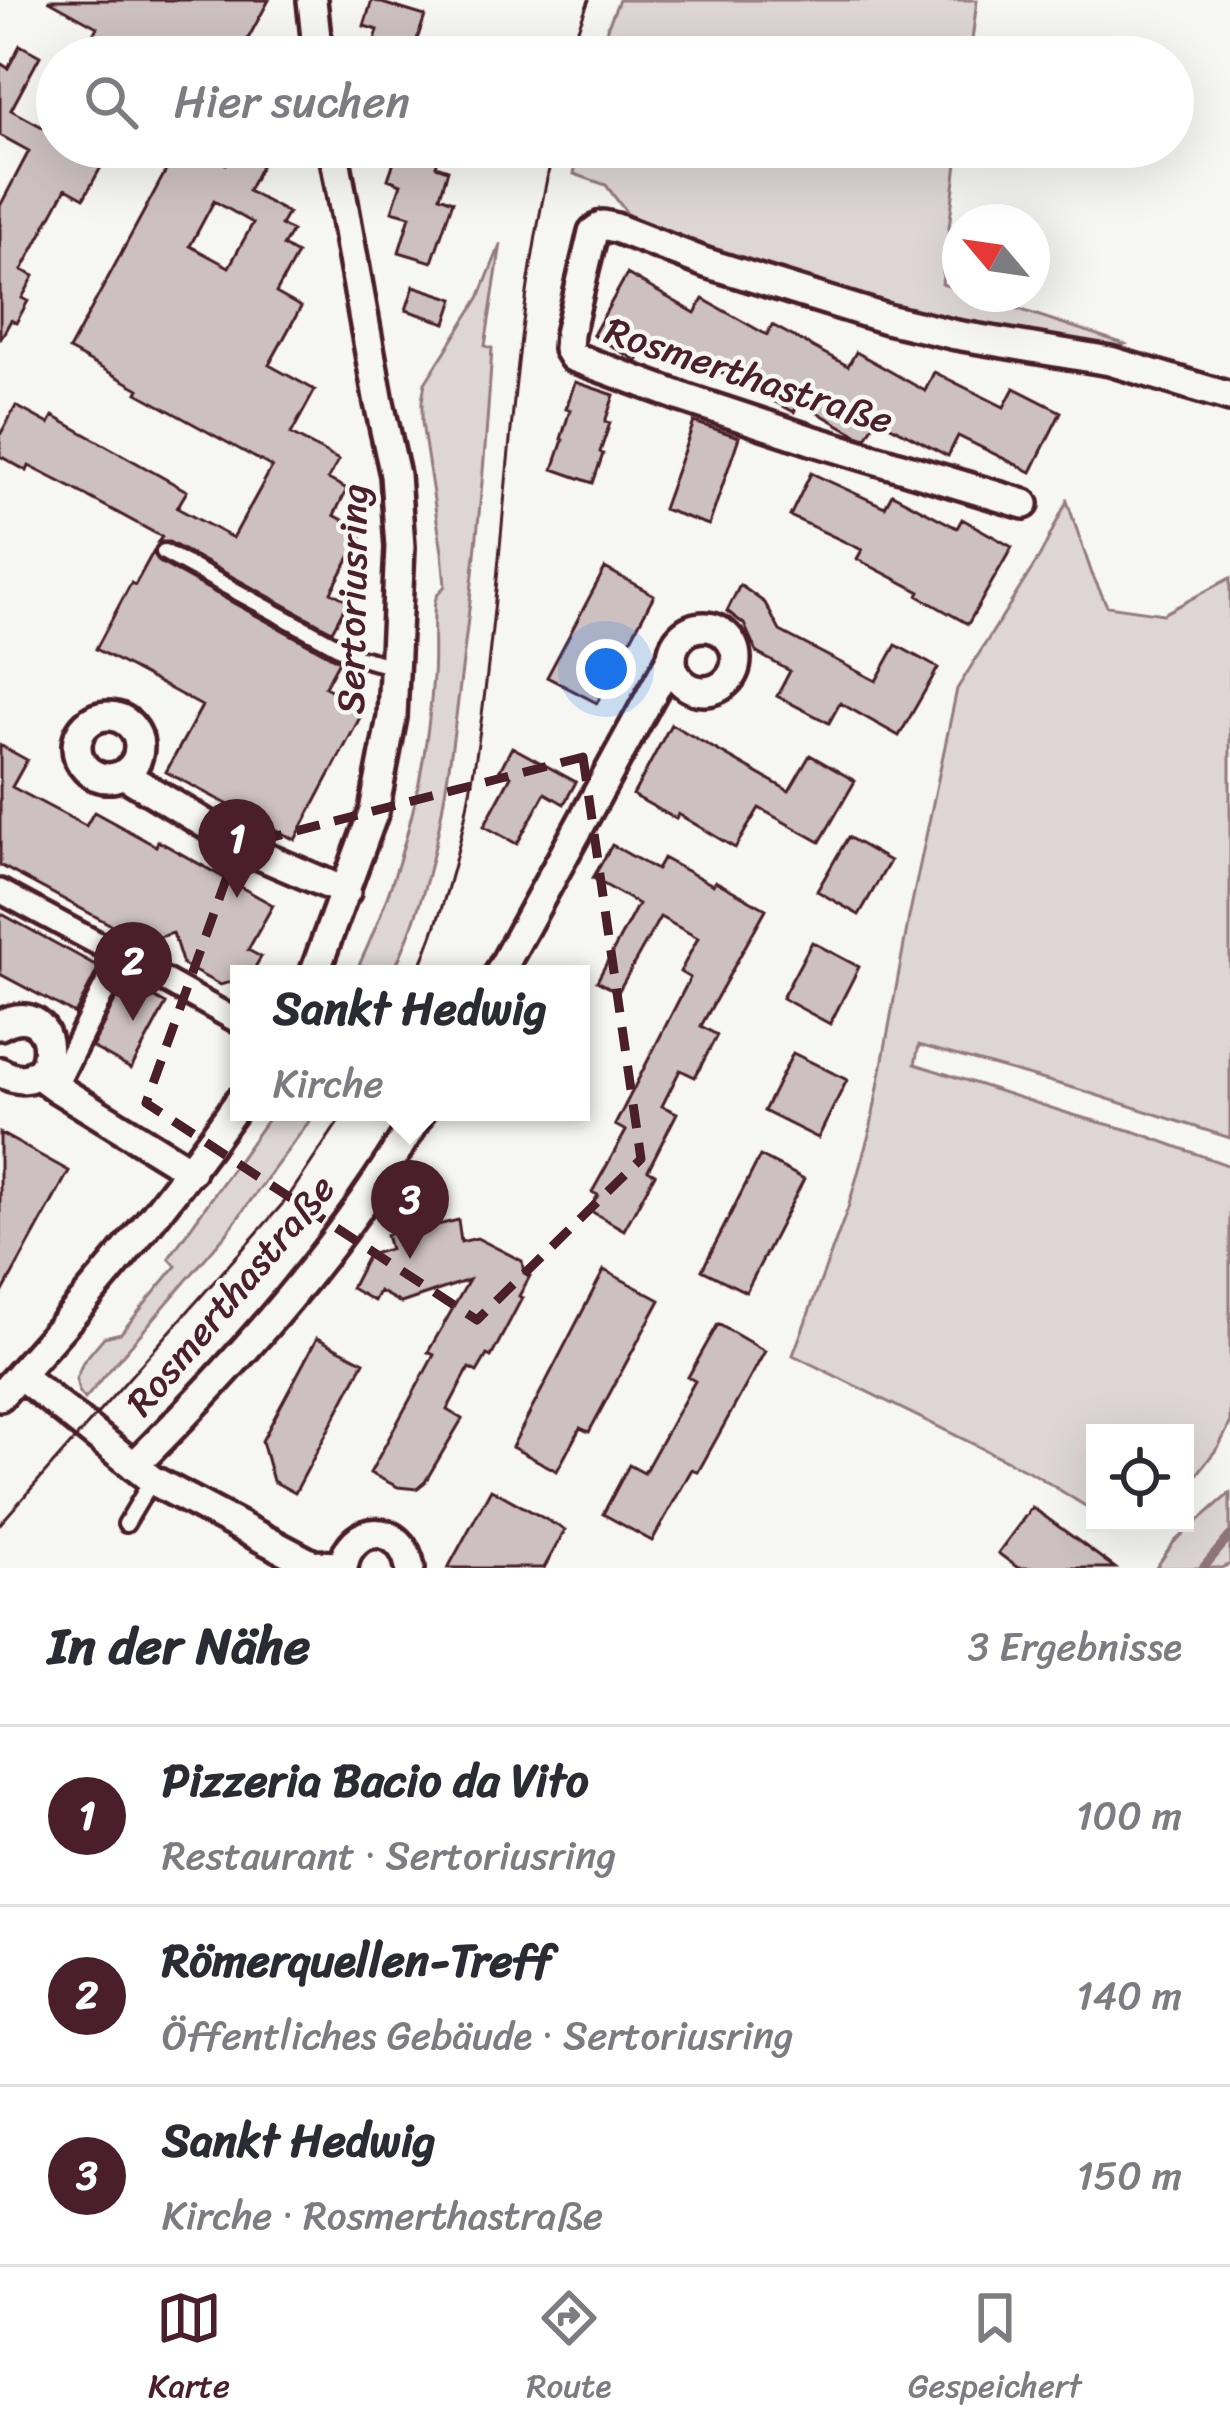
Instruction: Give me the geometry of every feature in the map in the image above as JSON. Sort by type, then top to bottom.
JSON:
[{"type":"street","points":[[312,0],[316,36]]},
{"type":"street","name":"Sertoriusring","points":[[318,965],[374,811],[392,718],[400,547],[395,475],[337,168]]},
{"type":"street","name":"Rosmerthastraße","points":[[1024,504],[811,440],[573,357],[569,334],[593,232],[603,225],[616,228],[887,319],[1110,361],[1230,397]]},
{"type":"street","points":[[504,965],[672,657]]},
{"type":"street","points":[[124,774],[250,851],[346,892]]},
{"type":"street","points":[[0,891],[230,1017]]},
{"type":"street","points":[[45,1080],[121,956]]},
{"type":"street","points":[[0,1025],[23,1018],[41,1028],[49,1046],[45,1080]]},
{"type":"street","points":[[0,1072],[45,1080],[191,1171]]},
{"type":"street","points":[[0,1396],[108,1276],[230,1115]]},
{"type":"street","name":"Rosmerthastraße","points":[[143,1473],[336,1237],[415,1121]]},
{"type":"street","points":[[20,1375],[143,1473],[313,1565],[343,1567],[355,1541],[375,1533],[404,1547],[410,1568]]},
{"type":"lane","points":[[164,552],[357,657],[394,667]]},
{"type":"lane","points":[[126,1524],[143,1473]]},
{"type":"highlighted area","points":[[583,757],[641,1159],[477,1320],[146,1103],[238,846]]},
{"type":"shaded area","points":[[619,0],[977,0],[973,36],[605,36]]},
{"type":"shaded area","points":[[575,168],[956,168],[952,204],[942,204],[942,312],[1028,312],[1125,344],[1104,352],[943,324],[816,290],[637,227],[606,185],[574,174]]},
{"type":"shaded area","points":[[501,243],[485,346],[492,348],[476,549],[439,825],[421,901],[396,965],[359,965],[398,866],[417,791],[434,667],[435,601],[445,586],[422,423],[425,383],[479,298]]},
{"type":"shaded area","points":[[1067,501],[1107,606],[1163,614],[1230,578],[1230,1138],[919,1045],[915,1064],[1230,1166],[1230,1424],[1194,1478],[1194,1424],[1086,1424],[1086,1506],[1034,1474],[793,1355],[848,1208],[870,1131],[957,689],[1040,556]]},
{"type":"shaded area","points":[[267,1121],[309,1121],[226,1234],[85,1399],[76,1379],[83,1362],[104,1337],[121,1333],[176,1266],[169,1258]]},
{"type":"shaded area","points":[[1230,1493],[1230,1564],[1156,1568],[1174,1542],[1185,1532],[1194,1532],[1194,1524]]},
{"type":"building","points":[[48,0],[269,0],[249,36],[92,36],[97,27]]},
{"type":"building","points":[[372,0],[425,16],[418,36],[376,36],[378,30],[364,26]]},
{"type":"building","points":[[20,45],[36,54],[36,63],[11,110],[36,124],[36,168],[100,168],[84,198],[66,188],[22,270],[34,276],[22,298],[28,301],[0,340],[0,206],[29,151],[0,135],[0,63],[8,68]]},
{"type":"building","points":[[167,168],[260,168],[248,191],[288,213],[281,225],[292,231],[283,246],[297,254],[276,293],[301,307],[269,365],[315,390],[291,434],[339,460],[328,479],[347,489],[334,515],[364,531],[331,592],[348,601],[332,631],[169,542],[158,542],[162,537],[74,489],[0,456],[0,435],[16,406],[49,424],[53,416],[187,491],[177,508],[233,538],[272,467],[69,350]],"holes":[[[214,201],[253,223],[229,267],[190,246]]]},
{"type":"building","points":[[392,168],[448,170],[440,196],[453,201],[432,262],[399,252],[410,216],[392,211],[401,184],[388,179]]},
{"type":"building","points":[[627,274],[695,313],[703,299],[767,335],[772,325],[848,366],[856,352],[925,391],[934,372],[1004,407],[1014,388],[1061,412],[1031,472],[958,436],[948,456],[877,419],[866,438],[799,402],[794,412],[716,370],[711,378],[648,343],[637,361],[593,335]]},
{"type":"building","points":[[414,286],[454,299],[446,323],[406,310]]},
{"type":"building","points":[[575,382],[614,395],[593,483],[553,469]]},
{"type":"building","points":[[694,422],[739,437],[709,525],[663,509]]},
{"type":"building","points":[[811,473],[885,507],[892,494],[957,528],[962,519],[1012,547],[968,624],[857,559],[862,550],[790,516]]},
{"type":"building","points":[[153,552],[159,562],[339,661],[325,687],[365,708],[295,840],[166,772],[202,706],[96,649]]},
{"type":"building","points":[[605,568],[654,595],[597,703],[547,677]]},
{"type":"building","points":[[740,585],[765,603],[780,631],[876,681],[896,645],[938,668],[899,736],[840,703],[829,723],[777,696],[790,671],[757,653],[744,624],[727,611]]},
{"type":"building","points":[[671,724],[789,791],[810,755],[855,781],[820,842],[759,808],[735,848],[678,814],[676,819],[633,795]]},
{"type":"building","points":[[0,745],[27,760],[12,787],[86,826],[94,812],[156,846],[158,841],[273,905],[248,950],[261,957],[256,965],[230,965],[230,982],[220,985],[183,965],[173,933],[143,942],[0,865]]},
{"type":"building","points":[[512,747],[576,782],[564,804],[545,793],[517,844],[484,826],[511,776],[500,770]]},
{"type":"building","points":[[848,837],[890,861],[859,915],[817,891]]},
{"type":"building","points":[[612,845],[657,870],[663,858],[766,909],[701,1026],[717,1035],[695,1077],[680,1070],[662,1106],[677,1113],[648,1170],[655,1174],[624,1230],[589,1210],[598,1195],[592,1192],[626,1131],[615,1125],[690,978],[680,972],[698,938],[660,917],[618,992],[597,981],[638,904],[593,878]]},
{"type":"building","points":[[0,913],[99,967],[75,1014],[0,974]]},
{"type":"building","points":[[812,942],[859,967],[830,1024],[782,998]]},
{"type":"building","points":[[125,981],[166,1004],[131,1069],[92,1047]]},
{"type":"building","points":[[793,1053],[847,1080],[818,1138],[764,1111]]},
{"type":"building","points":[[0,1133],[69,1171],[0,1297]]},
{"type":"building","points":[[760,1156],[804,1179],[746,1292],[702,1270]]},
{"type":"building","points":[[458,1220],[461,1242],[477,1238],[522,1261],[524,1273],[530,1276],[491,1357],[487,1355],[477,1372],[469,1368],[447,1410],[462,1419],[425,1482],[417,1489],[398,1487],[370,1473],[434,1355],[428,1352],[469,1280],[401,1303],[379,1291],[374,1301],[351,1288],[368,1255],[390,1249],[386,1235],[398,1222],[413,1231]]},
{"type":"building","points":[[604,1270],[660,1300],[589,1432],[580,1428],[557,1471],[512,1447]]},
{"type":"building","points":[[718,1324],[765,1351],[698,1472],[692,1469],[652,1541],[603,1514],[629,1465],[644,1473],[695,1381],[688,1377]]},
{"type":"building","points":[[317,1338],[364,1362],[295,1493],[273,1481],[262,1441]]},
{"type":"building","points":[[491,1489],[565,1530],[544,1568],[448,1568]]},
{"type":"building","points":[[1032,1507],[1115,1568],[1018,1568],[998,1553]]},
{"type":"waterway","points":[[1203,1568],[1230,1536]]},
{"type":"tram line","points":[[575,36],[589,0]]},
{"type":"tram line","points":[[420,965],[449,884],[478,743],[524,315],[550,168]]},
{"type":"tram line","points":[[0,1524],[287,1199],[339,1121]]},
{"type":"place","name":"Pizzeria Bacio da Vito","points":[[237,898]]},
{"type":"place","name":"Römerquellen-Treff","points":[[133,1021]]},
{"type":"place","name":"Sankt Hedwig","points":[[410,1259]]}]
